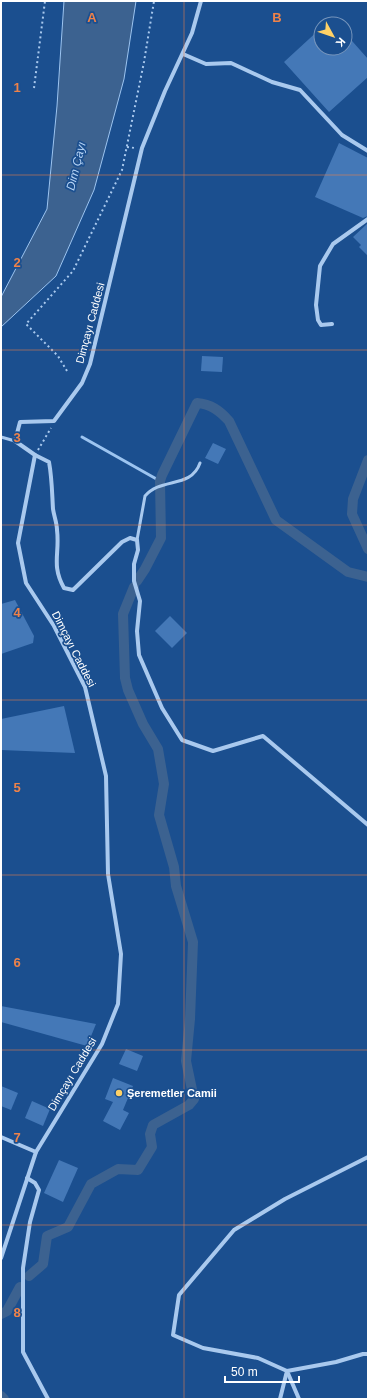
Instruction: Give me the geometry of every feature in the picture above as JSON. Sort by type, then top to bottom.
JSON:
[{"type":"street","name":"Dimçayı Caddesi","points":[[54,421],[82,383],[90,364],[142,148],[165,91],[192,33],[201,1]]},
{"type":"street","points":[[183,54],[206,64],[231,63],[272,82],[300,90],[342,135],[368,151]]},
{"type":"street","points":[[332,324],[322,325],[318,320],[316,305],[320,266],[334,244],[368,219]]},
{"type":"street","points":[[54,421],[20,422],[15,441],[35,455],[49,462],[52,474],[53,510],[58,531],[56,562],[58,577],[64,588],[73,590],[122,542],[130,538],[137,540],[138,550],[134,564],[134,581],[140,601],[137,630],[139,655],[162,708],[182,740],[213,751],[262,736],[368,826]]},
{"type":"street","name":"Dimçayı Caddesi","points":[[1,1258],[36,1152],[102,1044],[118,1004],[121,954],[108,874],[106,776],[85,687],[54,626],[26,583],[18,543],[35,455]]},
{"type":"street","points":[[1,1137],[36,1152]]},
{"type":"street","points":[[368,1157],[285,1199],[234,1230],[179,1295],[173,1335],[203,1348],[258,1358],[287,1371],[336,1362],[363,1354],[368,1354]]},
{"type":"street","points":[[27,1178],[35,1183],[38,1190],[30,1222],[23,1268],[23,1352],[48,1399]]},
{"type":"street","points":[[280,1399],[287,1371]]},
{"type":"street","points":[[287,1371],[299,1399]]},
{"type":"lane","points":[[1,437],[15,441]]},
{"type":"lane","points":[[137,540],[145,496],[157,486],[166,485],[191,477],[197,472],[200,463]]},
{"type":"path","points":[[34,88],[45,1]]},
{"type":"path","points":[[67,371],[58,356],[26,324],[73,270],[122,170],[144,62],[154,1]]},
{"type":"path","points":[[35,455],[54,421]]},
{"type":"water","name":"Dim Çayı","points":[[64,1],[136,1],[124,79],[94,190],[56,276],[1,327],[1,297],[47,209],[57,106]]},
{"type":"building","points":[[313,35],[313,56],[353,56],[353,42],[368,59],[368,77],[329,112],[284,62]]},
{"type":"building","points":[[339,143],[368,158],[368,216],[363,218],[315,197]]},
{"type":"building","points":[[368,223],[368,256],[359,247],[361,245],[353,237]]},
{"type":"building","points":[[202,356],[223,357],[222,372],[201,371]]},
{"type":"building","points":[[213,443],[226,449],[218,464],[205,458]]},
{"type":"building","points":[[15,600],[34,636],[33,643],[1,654],[1,604]]},
{"type":"building","points":[[170,616],[187,633],[172,648],[155,631]]},
{"type":"building","points":[[64,706],[75,753],[1,750],[1,719]]},
{"type":"building","points":[[1,1006],[96,1024],[87,1046],[1,1022]]},
{"type":"building","points":[[126,1049],[143,1056],[137,1071],[119,1064]]},
{"type":"building","points":[[113,1078],[133,1086],[123,1110],[129,1113],[120,1130],[103,1121],[113,1102],[105,1099]]},
{"type":"building","points":[[1,1086],[18,1093],[11,1110],[1,1106]]},
{"type":"building","points":[[32,1101],[50,1109],[43,1126],[25,1118]]},
{"type":"building","points":[[59,1160],[78,1168],[63,1202],[44,1193]]},
{"type":"waterway","points":[[137,581],[161,538],[160,481],[162,475],[197,403],[207,405],[215,409],[229,421],[276,520],[348,572],[368,577]]},
{"type":"waterway","points":[[82,437],[160,481]]},
{"type":"waterway","points":[[368,460],[353,499],[352,514],[368,549]]},
{"type":"waterway","points":[[29,1276],[43,1264],[47,1236],[68,1227],[91,1184],[118,1169],[138,1170],[152,1147],[150,1134],[153,1125],[189,1105],[194,1099],[186,1061],[190,1019],[193,942],[176,886],[174,867],[159,815],[164,784],[158,749],[143,724],[128,690],[125,678],[123,614],[134,587]]},
{"type":"waterway","points":[[1,1314],[7,1311],[20,1287]]},
{"type":"waterway","points":[[1,1396],[4,1399]]},
{"type":"place","name":"Şeremetler Camii","points":[[119,1093]]}]
